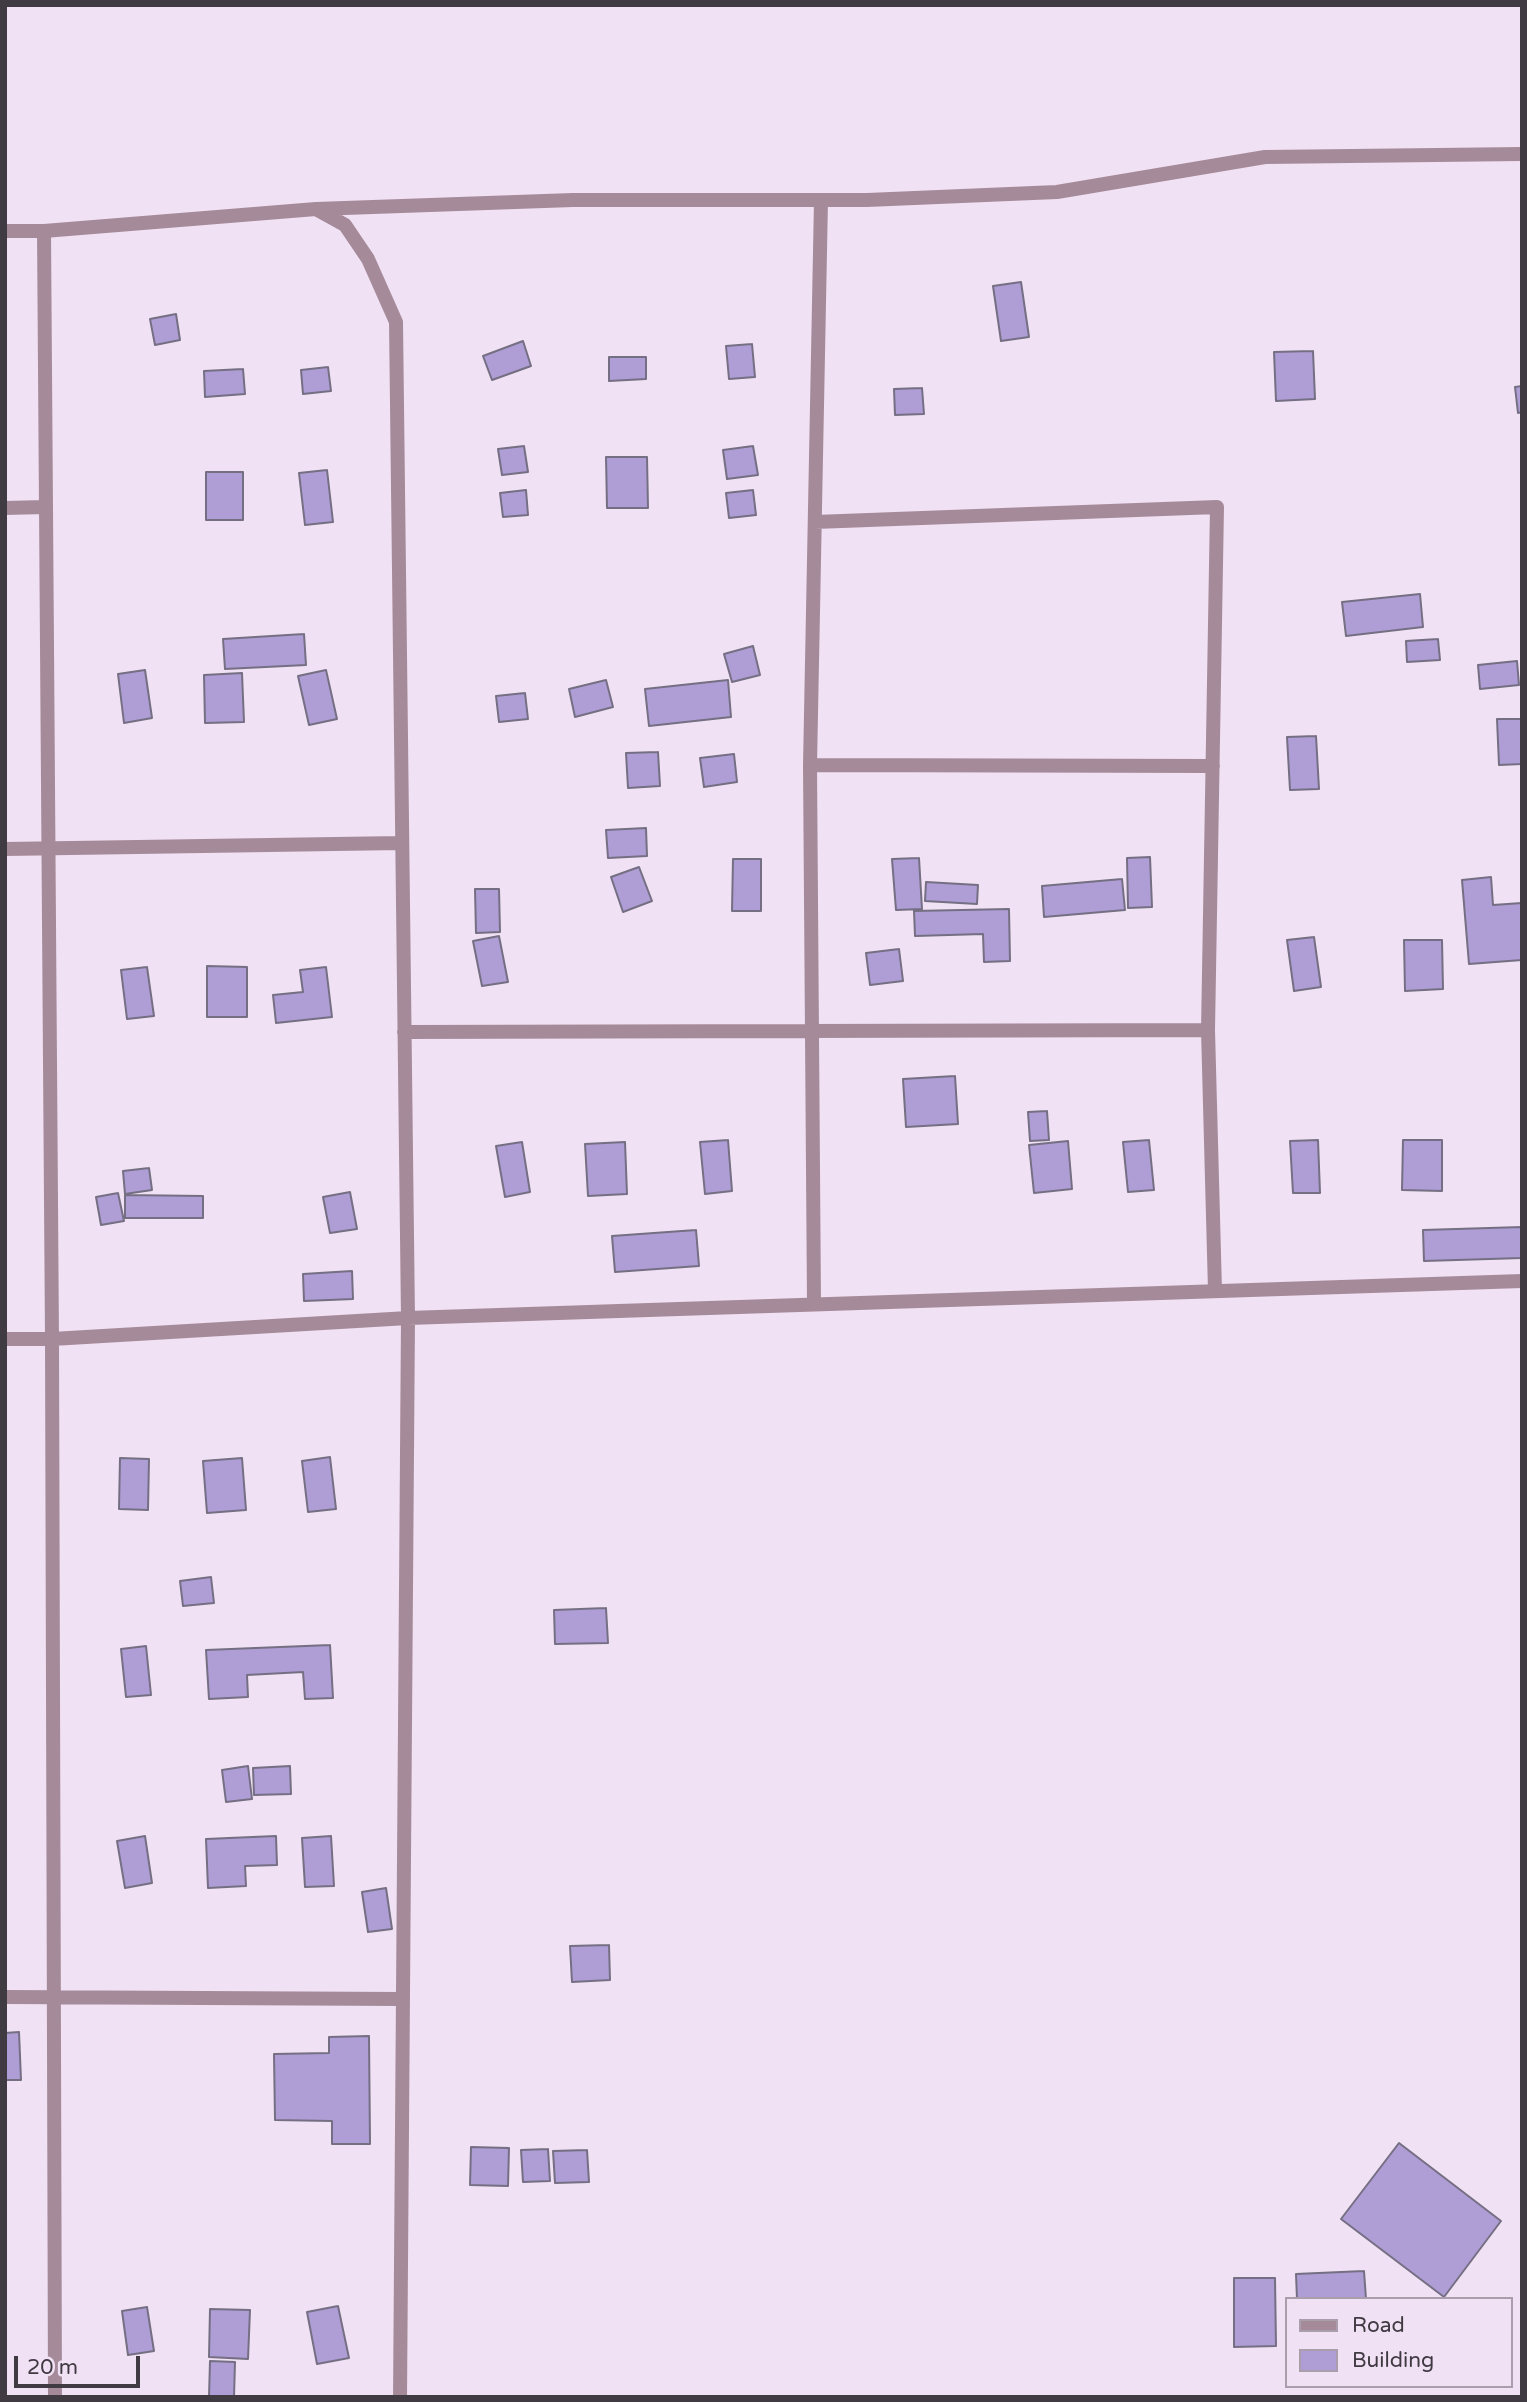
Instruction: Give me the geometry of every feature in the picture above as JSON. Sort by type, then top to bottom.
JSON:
[{"type":"street","points":[[5,231],[316,209],[573,200],[867,200],[1057,192],[1265,157],[1522,154]]},
{"type":"street","points":[[814,1304],[810,765],[821,200]]},
{"type":"street","points":[[316,209],[345,225],[368,259],[396,322],[408,1318],[400,2397]]},
{"type":"street","points":[[44,230],[52,1339],[55,2397]]},
{"type":"street","points":[[5,508],[46,506]]},
{"type":"street","points":[[815,522],[1217,508],[1208,1030],[1215,1291]]},
{"type":"street","points":[[810,765],[1213,766]]},
{"type":"street","points":[[5,849],[401,843]]},
{"type":"street","points":[[404,1032],[1208,1030]]},
{"type":"street","points":[[5,1339],[52,1339],[408,1318],[1522,1281]]},
{"type":"street","points":[[5,1997],[401,1999]]},
{"type":"building","points":[[1021,282],[1029,337],[1001,341],[993,286]]},
{"type":"building","points":[[176,314],[180,340],[155,345],[150,319]]},
{"type":"building","points":[[523,341],[531,366],[492,380],[483,356]]},
{"type":"building","points":[[752,344],[755,377],[729,379],[726,346]]},
{"type":"building","points":[[1313,351],[1315,399],[1276,401],[1274,352]]},
{"type":"building","points":[[609,357],[646,357],[646,379],[609,381]]},
{"type":"building","points":[[328,367],[331,391],[303,394],[301,370]]},
{"type":"building","points":[[243,369],[245,394],[205,397],[204,371]]},
{"type":"building","points":[[1522,386],[1522,412],[1518,413],[1515,387]]},
{"type":"building","points":[[922,388],[924,414],[895,415],[894,389]]},
{"type":"building","points":[[524,446],[528,472],[502,475],[498,449]]},
{"type":"building","points":[[753,446],[758,475],[727,479],[723,450]]},
{"type":"building","points":[[606,457],[647,457],[648,508],[607,508]]},
{"type":"building","points":[[327,470],[333,522],[305,525],[299,473]]},
{"type":"building","points":[[206,472],[243,472],[243,520],[206,520]]},
{"type":"building","points":[[526,490],[528,515],[503,517],[500,493]]},
{"type":"building","points":[[753,490],[756,515],[729,518],[726,493]]},
{"type":"building","points":[[1420,594],[1423,627],[1346,636],[1342,602]]},
{"type":"building","points":[[304,634],[306,665],[225,669],[223,639]]},
{"type":"building","points":[[1438,639],[1440,660],[1407,662],[1406,641]]},
{"type":"building","points":[[753,646],[760,675],[732,682],[724,654]]},
{"type":"building","points":[[1517,661],[1519,685],[1480,689],[1478,665]]},
{"type":"building","points":[[145,670],[152,718],[124,723],[118,674]]},
{"type":"building","points":[[326,670],[337,719],[309,725],[298,676]]},
{"type":"building","points":[[242,673],[244,722],[205,723],[204,675]]},
{"type":"building","points":[[606,680],[613,707],[575,717],[569,689]]},
{"type":"building","points":[[728,680],[731,717],[649,726],[645,689]]},
{"type":"building","points":[[525,693],[528,719],[499,722],[496,696]]},
{"type":"building","points":[[1497,719],[1522,719],[1522,764],[1499,765]]},
{"type":"building","points":[[1316,736],[1319,789],[1290,790],[1287,737]]},
{"type":"building","points":[[658,752],[660,786],[628,788],[626,753]]},
{"type":"building","points":[[734,754],[737,782],[704,787],[700,758]]},
{"type":"building","points":[[646,828],[647,856],[608,858],[606,830]]},
{"type":"building","points":[[1150,857],[1152,907],[1128,908],[1127,858]]},
{"type":"building","points":[[919,858],[922,909],[896,910],[892,859]]},
{"type":"building","points":[[733,859],[761,859],[761,911],[732,911]]},
{"type":"building","points":[[639,867],[652,901],[623,912],[611,877]]},
{"type":"building","points":[[1491,877],[1493,905],[1522,903],[1522,960],[1469,964],[1462,880]]},
{"type":"building","points":[[1122,879],[1125,910],[1044,917],[1042,886]]},
{"type":"building","points":[[926,882],[978,885],[977,904],[925,901]]},
{"type":"building","points":[[475,889],[499,889],[500,932],[476,933]]},
{"type":"building","points":[[1009,909],[1010,961],[984,962],[983,934],[915,936],[914,911]]},
{"type":"building","points":[[499,936],[508,982],[482,986],[473,941]]},
{"type":"building","points":[[1314,937],[1321,987],[1294,991],[1287,940]]},
{"type":"building","points":[[1404,940],[1442,940],[1443,989],[1405,991]]},
{"type":"building","points":[[899,949],[903,981],[870,985],[866,953]]},
{"type":"building","points":[[207,966],[247,967],[247,1017],[207,1017]]},
{"type":"building","points":[[147,967],[154,1016],[127,1019],[121,970]]},
{"type":"building","points":[[326,967],[332,1017],[276,1023],[273,995],[303,992],[300,970]]},
{"type":"building","points":[[955,1076],[958,1124],[906,1127],[903,1079]]},
{"type":"building","points":[[1047,1111],[1049,1140],[1030,1141],[1028,1112]]},
{"type":"building","points":[[728,1140],[732,1191],[705,1194],[700,1142]]},
{"type":"building","points":[[1149,1140],[1154,1190],[1128,1192],[1123,1142]]},
{"type":"building","points":[[1318,1140],[1320,1193],[1293,1193],[1290,1141]]},
{"type":"building","points":[[1403,1140],[1442,1140],[1442,1191],[1402,1190]]},
{"type":"building","points":[[1068,1141],[1072,1189],[1034,1193],[1029,1145]]},
{"type":"building","points":[[522,1142],[530,1192],[505,1197],[496,1146]]},
{"type":"building","points":[[625,1142],[627,1194],[588,1196],[585,1144]]},
{"type":"building","points":[[149,1168],[152,1190],[125,1194],[123,1171]]},
{"type":"building","points":[[350,1192],[357,1229],[330,1233],[323,1197]]},
{"type":"building","points":[[118,1193],[124,1221],[101,1225],[96,1197]]},
{"type":"building","points":[[125,1195],[203,1196],[203,1218],[125,1218]]},
{"type":"building","points":[[1522,1227],[1522,1258],[1424,1261],[1423,1230]]},
{"type":"building","points":[[696,1230],[699,1266],[615,1272],[612,1236]]},
{"type":"building","points":[[352,1271],[353,1299],[304,1301],[303,1274]]},
{"type":"building","points":[[330,1457],[336,1509],[308,1512],[302,1461]]},
{"type":"building","points":[[120,1458],[149,1459],[148,1510],[119,1509]]},
{"type":"building","points":[[242,1458],[246,1510],[207,1513],[203,1461]]},
{"type":"building","points":[[211,1577],[214,1603],[183,1606],[180,1581]]},
{"type":"building","points":[[606,1608],[608,1643],[555,1644],[554,1610]]},
{"type":"building","points":[[330,1645],[333,1698],[305,1699],[303,1672],[247,1675],[248,1697],[209,1699],[206,1650]]},
{"type":"building","points":[[146,1646],[151,1695],[126,1697],[121,1649]]},
{"type":"building","points":[[248,1766],[252,1799],[226,1802],[222,1770]]},
{"type":"building","points":[[290,1766],[291,1794],[254,1795],[253,1768]]},
{"type":"building","points":[[145,1836],[152,1883],[125,1888],[117,1841]]},
{"type":"building","points":[[276,1836],[277,1865],[245,1866],[246,1886],[208,1888],[206,1839]]},
{"type":"building","points":[[331,1836],[334,1886],[305,1887],[302,1838]]},
{"type":"building","points":[[386,1888],[392,1929],[368,1932],[362,1892]]},
{"type":"building","points":[[609,1945],[610,1980],[572,1982],[570,1946]]},
{"type":"building","points":[[19,2032],[21,2080],[5,2080],[5,2033]]},
{"type":"building","points":[[369,2036],[370,2144],[332,2144],[332,2121],[275,2120],[274,2054],[329,2053],[329,2037]]},
{"type":"building","points":[[1399,2143],[1501,2221],[1444,2297],[1341,2219]]},
{"type":"building","points":[[471,2147],[509,2148],[508,2186],[470,2185]]},
{"type":"building","points":[[548,2149],[550,2181],[523,2182],[521,2150]]},
{"type":"building","points":[[587,2150],[589,2182],[555,2183],[553,2151]]},
{"type":"building","points":[[1364,2271],[1366,2297],[1297,2297],[1296,2274]]},
{"type":"building","points":[[1234,2278],[1275,2278],[1276,2346],[1234,2347]]},
{"type":"building","points":[[338,2306],[349,2358],[317,2364],[307,2312]]},
{"type":"building","points":[[147,2307],[154,2351],[128,2355],[122,2311]]},
{"type":"building","points":[[210,2309],[250,2310],[248,2359],[209,2357]]},
{"type":"building","points":[[210,2361],[235,2362],[234,2397],[209,2397]]}]
